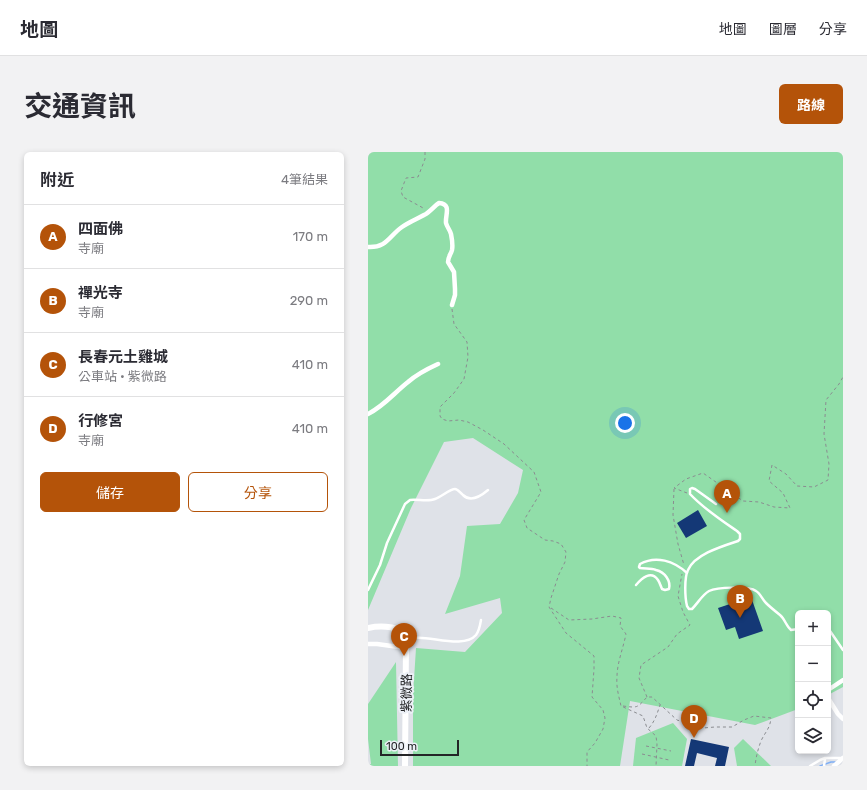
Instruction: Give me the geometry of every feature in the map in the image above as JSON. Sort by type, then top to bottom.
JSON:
[{"type":"street","points":[[368,247],[377,247],[382,245],[398,230],[429,212],[437,204],[441,203],[445,205],[448,212],[446,224],[451,234],[452,242],[452,249],[448,262],[454,272],[455,295],[452,305]]},
{"type":"street","points":[[368,414],[392,397],[410,380],[438,364]]},
{"type":"street","points":[[368,627],[382,626],[397,629],[402,632],[406,645],[368,644]]},
{"type":"street","name":"紫微路","points":[[405,766],[406,645]]},
{"type":"street","points":[[831,688],[843,680]]},
{"type":"street","points":[[831,703],[843,719]]},
{"type":"street","points":[[834,766],[842,759]]},
{"type":"lane","points":[[716,504],[695,488],[690,489],[689,493],[693,498],[737,531],[740,534],[740,539],[707,552],[691,565],[686,577],[687,606],[689,609],[692,609],[708,591],[713,589],[751,588],[781,616],[788,628],[791,630],[795,629]]},
{"type":"lane","points":[[368,590],[380,565],[387,544],[407,502],[410,500],[436,499],[455,489],[458,490],[464,497],[472,498],[481,496],[488,490]]},
{"type":"lane","points":[[636,585],[643,578],[649,575],[655,577],[662,589],[669,590],[670,587],[668,581],[663,574],[655,569],[639,567],[640,564],[647,561],[664,560],[671,562],[687,574]]},
{"type":"lane","points":[[406,645],[416,638],[453,641],[468,640],[477,634],[481,620]]},
{"type":"lane","points":[[831,632],[843,650]]},
{"type":"lane","points":[[824,766],[825,759]]},
{"type":"lane","points":[[810,766],[820,760],[842,759]]},
{"type":"path","points":[[425,152],[418,177],[406,178],[401,190],[403,197],[429,212]]},
{"type":"path","points":[[452,305],[454,324],[467,342],[468,357],[464,379],[454,393],[440,407],[440,416],[442,419],[448,421],[459,420],[468,422],[483,430],[504,444],[534,472],[541,492],[524,520],[527,528],[545,540],[561,544],[566,552],[565,562],[550,598],[549,607],[566,633],[594,656],[592,697],[603,710],[605,718],[603,729],[595,743],[587,752],[587,766]]},
{"type":"path","points":[[674,488],[686,479],[703,473],[743,502],[759,502],[774,507],[790,508],[783,493],[769,481],[772,465],[786,474],[797,486],[814,487],[828,480],[829,464],[824,434],[826,400],[843,377]]},
{"type":"path","points":[[674,488],[689,493]]},
{"type":"path","points":[[647,697],[639,678],[641,665],[668,647],[677,634],[690,625],[683,612],[678,596],[684,564],[678,544],[673,515],[674,488]]},
{"type":"path","points":[[549,607],[569,620],[612,616],[621,618],[620,626],[626,634],[619,658],[617,679],[621,706]]},
{"type":"path","points":[[621,706],[634,708],[639,706],[647,697]]},
{"type":"path","points":[[647,697],[652,697],[677,720],[703,728],[732,727],[754,716],[771,718],[770,724],[757,751],[755,766]]},
{"type":"path","points":[[648,729],[653,724],[657,716],[660,705]]},
{"type":"path","points":[[621,706],[643,716],[647,728],[656,736],[656,766]]},
{"type":"path","points":[[646,746],[670,751]]},
{"type":"path","points":[[642,754],[669,760]]},
{"type":"green space","points":[[368,152],[843,152],[843,687],[831,693],[831,610],[795,610],[795,710],[755,725],[630,701],[620,766],[413,766],[413,695],[416,648],[465,652],[502,613],[500,598],[445,614],[460,576],[467,526],[500,524],[518,493],[523,470],[473,438],[444,442],[411,508],[368,610]]},
{"type":"green space","points":[[396,662],[398,766],[368,766],[371,764],[368,739],[368,704]]},
{"type":"green space","points":[[673,723],[687,739],[682,766],[633,766],[636,738]]},
{"type":"green space","points":[[743,739],[771,766],[737,766],[734,748]]},
{"type":"building","points":[[698,510],[707,526],[686,538],[677,523]]},
{"type":"building","points":[[751,597],[763,631],[739,639],[735,627],[726,630],[718,608]]},
{"type":"building","points":[[691,739],[729,747],[725,766],[715,766],[717,758],[697,753],[694,766],[685,766]]},
{"type":"waterway","points":[[820,766],[835,762]]},
{"type":"place","name":"四面佛","points":[[727,513]]},
{"type":"place","name":"禪光寺","points":[[740,618]]},
{"type":"place","name":"長春元土雞城","points":[[404,656]]},
{"type":"place","name":"行修宮","points":[[694,738]]}]
